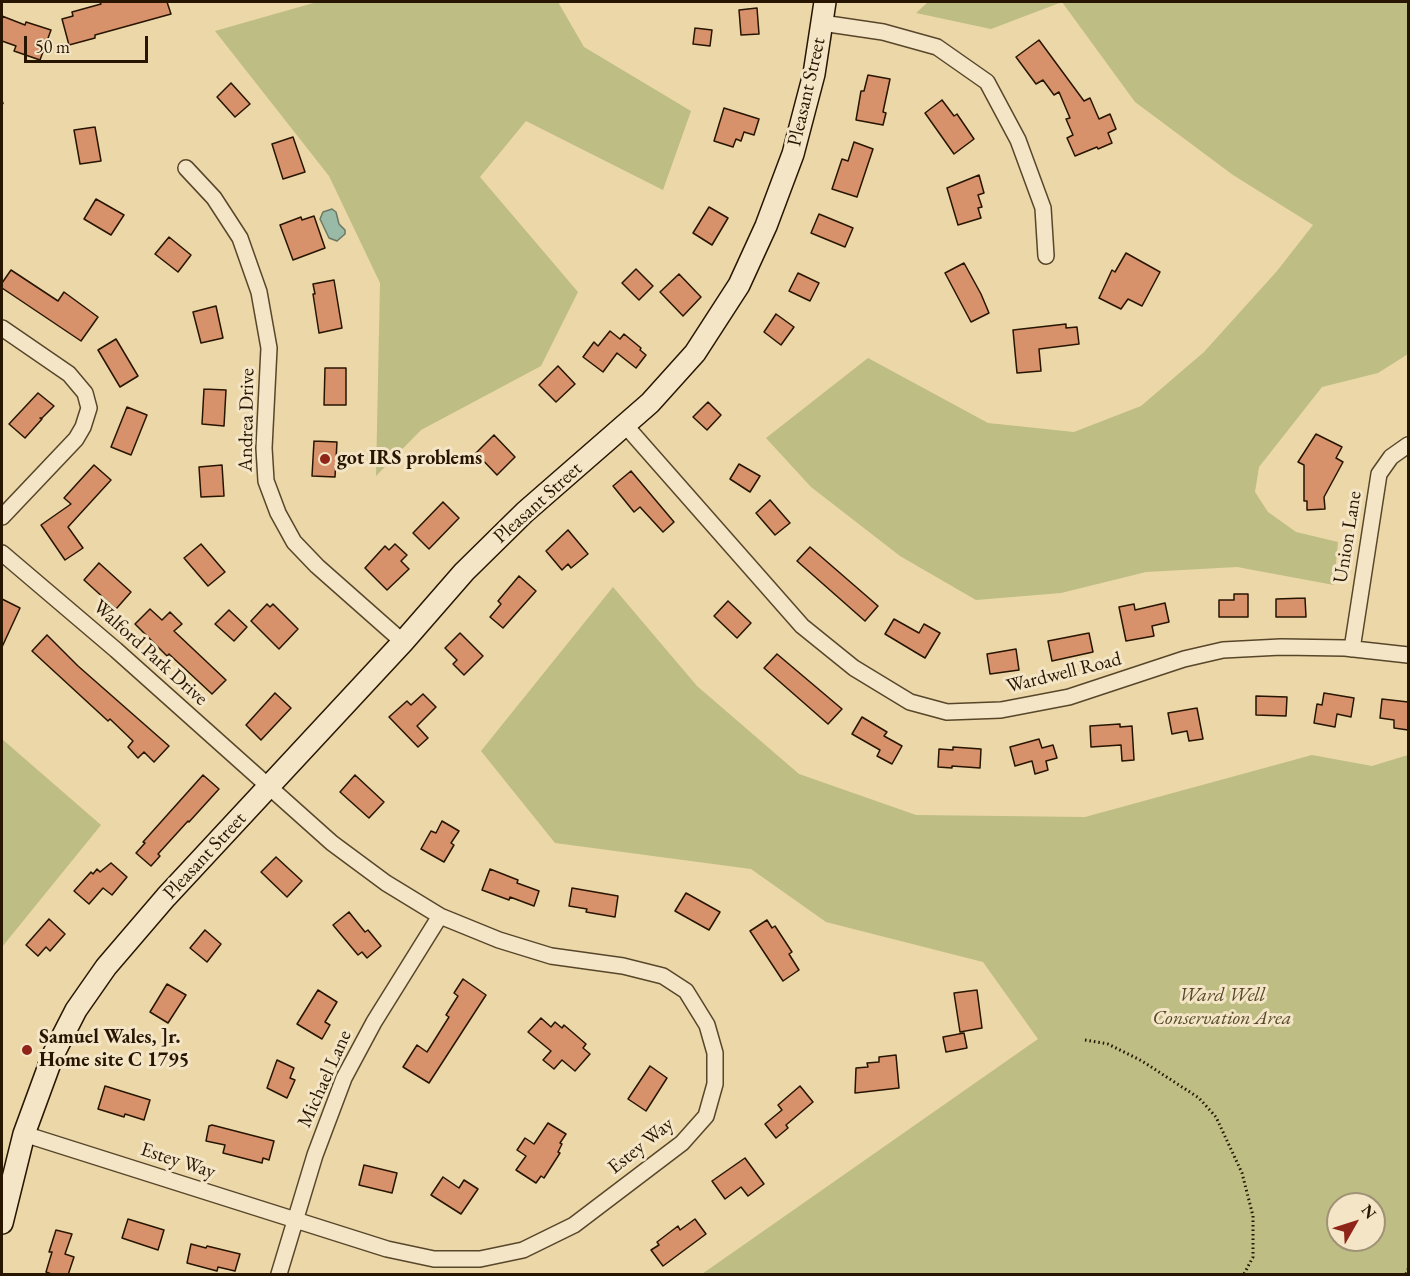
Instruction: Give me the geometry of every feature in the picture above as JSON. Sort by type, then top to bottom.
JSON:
[{"type":"main road","name":"Pleasant Street","points":[[2,1223],[24,1134],[53,1055],[76,1010],[106,967],[166,897],[403,642],[464,572],[525,512],[650,403],[695,353],[739,285],[766,226],[793,154],[814,74],[825,2]]},
{"type":"street","points":[[822,23],[883,32],[937,47],[987,82],[1018,140],[1043,208],[1046,256]]},
{"type":"street","name":"Andrea Drive","points":[[186,168],[214,198],[240,238],[260,292],[269,348],[264,448],[266,481],[278,513],[294,542],[317,566],[403,642]]},
{"type":"street","points":[[2,328],[69,374],[85,393],[89,408],[83,428],[76,439],[2,517]]},
{"type":"street","name":"Wardwell Road","points":[[625,425],[802,626],[854,668],[910,702],[946,712],[1002,710],[1069,697],[1184,659],[1223,650],[1281,647],[1352,648],[1408,655]]},
{"type":"street","name":"Union Lane","points":[[1352,648],[1379,474],[1390,457],[1408,445]]},
{"type":"street","name":"Walford Park Drive","points":[[2,553],[107,643],[269,788]]},
{"type":"street","name":"Estey Way","points":[[24,1134],[387,1249],[434,1259],[480,1259],[523,1250],[574,1225],[681,1143],[705,1116],[715,1084],[715,1053],[707,1025],[686,991],[663,976],[623,966],[551,956],[499,940],[440,916],[386,883],[332,843],[269,788]]},
{"type":"street","name":"Michael Lane","points":[[279,1275],[315,1155],[344,1078],[374,1022],[440,916]]},
{"type":"path","points":[[2,104],[6,102]]},
{"type":"path","points":[[1085,1040],[1108,1044],[1135,1057],[1199,1098],[1216,1117],[1242,1173],[1253,1216],[1253,1257],[1244,1275]]},
{"type":"path","points":[[1406,1275],[1408,1269]]},
{"type":"green space","points":[[317,2],[558,2],[584,47],[691,111],[663,190],[526,121],[480,177],[578,292],[541,366],[421,430],[376,476],[380,283],[329,176],[215,31]]},
{"type":"green space","points":[[928,2],[1062,2],[991,29],[916,13]]},
{"type":"green space","points":[[1062,2],[1408,2],[1408,354],[1378,373],[1322,387],[1259,467],[1255,492],[1268,512],[1296,532],[1338,542],[1334,585],[1237,567],[1146,572],[1061,593],[976,600],[900,556],[811,487],[766,438],[868,358],[988,423],[1074,432],[1141,406],[1204,352],[1277,271],[1313,225],[1233,175],[1135,102]]},
{"type":"green space","name":"Ward Well Conservation Area","points":[[613,587],[697,686],[799,774],[916,815],[1085,817],[1312,755],[1372,766],[1408,755],[1408,1274],[702,1274],[1038,1039],[983,962],[826,922],[751,869],[555,843],[481,751]]},
{"type":"green space","points":[[2,739],[101,825],[2,947]]},
{"type":"shaded area","points":[[332,209],[336,212],[339,224],[345,230],[345,234],[337,241],[329,238],[320,219],[323,212]]},
{"type":"building","points":[[100,2],[167,2],[171,14],[95,35],[95,38],[69,45],[62,19],[73,16],[72,12],[101,4]]},
{"type":"building","points":[[757,8],[759,34],[741,35],[739,10]]},
{"type":"building","points":[[2,16],[25,25],[26,22],[51,30],[40,60],[14,51],[16,46],[2,41]]},
{"type":"building","points":[[695,28],[712,30],[710,46],[693,44]]},
{"type":"building","points":[[1039,40],[1084,101],[1090,98],[1099,119],[1110,114],[1116,129],[1108,133],[1112,143],[1075,156],[1067,138],[1073,135],[1066,119],[1070,118],[1059,92],[1054,95],[1043,80],[1036,84],[1016,57]]},
{"type":"building","points":[[868,75],[890,79],[883,112],[886,113],[883,125],[856,120],[861,91],[864,91]]},
{"type":"building","points":[[231,83],[250,104],[235,117],[217,97]]},
{"type":"building","points":[[942,100],[954,116],[957,114],[974,139],[954,154],[925,113]]},
{"type":"building","points":[[724,108],[759,119],[754,135],[744,132],[741,141],[736,139],[733,147],[714,141]]},
{"type":"building","points":[[95,127],[101,161],[80,164],[74,130]]},
{"type":"building","points":[[293,137],[305,172],[283,179],[272,144]]},
{"type":"building","points":[[854,142],[873,149],[857,197],[832,189],[842,159],[848,161]]},
{"type":"building","points":[[979,175],[984,193],[978,195],[982,207],[978,208],[981,218],[958,225],[947,188]]},
{"type":"building","points":[[96,199],[124,215],[111,235],[84,219]]},
{"type":"building","points":[[709,207],[728,218],[712,245],[693,233]]},
{"type":"building","points":[[819,214],[853,228],[845,247],[811,233]]},
{"type":"building","points":[[314,216],[325,248],[293,260],[280,225],[301,217],[302,220]]},
{"type":"building","points":[[169,237],[191,255],[178,272],[155,254]]},
{"type":"building","points":[[1126,253],[1160,272],[1142,306],[1128,299],[1121,309],[1099,298],[1112,270],[1115,272]]},
{"type":"building","points":[[964,263],[989,313],[971,322],[945,273]]},
{"type":"building","points":[[636,269],[653,286],[639,300],[622,283]]},
{"type":"building","points":[[11,270],[58,301],[64,292],[98,317],[81,341],[2,288],[2,283]]},
{"type":"building","points":[[798,273],[819,283],[810,301],[789,291]]},
{"type":"building","points":[[679,274],[701,297],[683,316],[660,292]]},
{"type":"building","points":[[334,280],[342,328],[319,333],[313,284]]},
{"type":"building","points":[[216,306],[223,338],[201,343],[193,312]]},
{"type":"building","points":[[776,314],[794,327],[781,345],[764,332]]},
{"type":"building","points":[[1066,324],[1066,328],[1077,327],[1079,344],[1039,349],[1041,371],[1017,373],[1013,330]]},
{"type":"building","points":[[610,331],[620,339],[624,334],[646,355],[636,368],[617,353],[603,372],[583,357],[594,342],[598,346]]},
{"type":"building","points":[[116,339],[138,376],[120,387],[98,350]]},
{"type":"building","points":[[558,366],[575,384],[556,402],[539,385]]},
{"type":"building","points":[[325,368],[346,368],[346,405],[324,405]]},
{"type":"building","points":[[204,389],[226,390],[224,426],[202,424]]},
{"type":"building","points":[[38,393],[54,406],[40,418],[42,419],[25,438],[9,424]]},
{"type":"building","points":[[708,402],[721,415],[707,430],[693,417]]},
{"type":"building","points":[[127,407],[147,415],[131,455],[111,447]]},
{"type":"building","points":[[1316,434],[1342,447],[1336,458],[1343,462],[1324,497],[1325,509],[1307,510],[1307,501],[1304,501],[1304,465],[1298,462]]},
{"type":"building","points":[[494,435],[515,457],[497,475],[476,453]]},
{"type":"building","name":"got IRS problems","points":[[314,441],[337,442],[335,477],[312,476]]},
{"type":"building","points":[[739,464],[760,476],[750,492],[730,479]]},
{"type":"building","points":[[94,465],[111,480],[68,527],[83,548],[65,560],[41,525],[71,504],[64,498]]},
{"type":"building","points":[[222,465],[224,496],[201,497],[199,467]]},
{"type":"building","points":[[631,471],[674,522],[663,532],[640,507],[634,512],[613,486]]},
{"type":"building","points":[[770,500],[790,523],[775,535],[756,513]]},
{"type":"building","points":[[443,502],[459,518],[429,549],[413,533]]},
{"type":"building","points":[[568,530],[588,554],[571,568],[568,564],[562,570],[546,551]]},
{"type":"building","points":[[201,544],[225,572],[208,586],[184,558]]},
{"type":"building","points":[[395,544],[407,555],[401,561],[409,569],[387,590],[365,568],[385,546],[389,550]]},
{"type":"building","points":[[810,547],[878,606],[865,621],[797,561]]},
{"type":"building","points":[[99,563],[131,592],[116,609],[84,580]]},
{"type":"building","points":[[519,576],[536,591],[503,628],[490,617],[501,604],[498,601]]},
{"type":"building","points":[[1234,594],[1248,594],[1248,617],[1219,617],[1219,600],[1234,600]]},
{"type":"building","points":[[1305,598],[1306,617],[1276,617],[1276,599]]},
{"type":"building","points":[[2,599],[20,608],[2,647]]},
{"type":"building","points":[[728,601],[751,623],[737,638],[714,616]]},
{"type":"building","points":[[1165,603],[1169,622],[1152,626],[1154,636],[1126,641],[1119,607],[1134,604],[1135,610]]},
{"type":"building","points":[[267,604],[270,607],[273,604],[298,629],[279,649],[251,621]]},
{"type":"building","points":[[150,609],[162,620],[170,612],[182,624],[174,631],[226,680],[212,694],[169,654],[167,656],[135,624]]},
{"type":"building","points":[[229,610],[247,627],[234,641],[215,624]]},
{"type":"building","points":[[894,619],[919,633],[924,624],[940,633],[925,658],[885,634]]},
{"type":"building","points":[[460,633],[483,656],[464,675],[453,664],[457,660],[445,648]]},
{"type":"building","points":[[1089,633],[1093,652],[1052,661],[1048,641]]},
{"type":"building","points":[[47,635],[78,666],[169,746],[154,762],[144,752],[138,758],[128,747],[133,741],[32,651]]},
{"type":"building","points":[[1016,649],[1019,670],[990,674],[987,654]]},
{"type":"building","points":[[777,654],[842,709],[828,724],[764,668]]},
{"type":"building","points":[[275,693],[291,708],[261,740],[246,725]]},
{"type":"building","points":[[1324,693],[1354,698],[1351,717],[1337,714],[1335,727],[1314,723],[1317,704],[1322,705]]},
{"type":"building","points":[[423,694],[436,707],[417,726],[428,738],[418,747],[389,717],[407,701],[411,705]]},
{"type":"building","points":[[1256,696],[1287,697],[1286,716],[1256,715]]},
{"type":"building","points":[[1382,699],[1408,702],[1408,730],[1394,728],[1394,720],[1380,718]]},
{"type":"building","points":[[1197,708],[1203,739],[1189,741],[1187,731],[1172,734],[1168,713]]},
{"type":"building","points":[[862,717],[887,732],[884,736],[902,746],[892,764],[877,756],[880,750],[852,734]]},
{"type":"building","points":[[1120,724],[1120,727],[1132,726],[1134,760],[1122,761],[1121,745],[1091,747],[1090,726]]},
{"type":"building","points":[[1039,739],[1042,748],[1053,745],[1057,758],[1046,761],[1048,770],[1035,774],[1032,761],[1015,766],[1010,747]]},
{"type":"building","points":[[953,747],[981,749],[980,768],[938,767],[939,749],[953,750]]},
{"type":"building","points":[[203,775],[219,789],[158,854],[160,856],[151,866],[136,853],[145,843],[143,842]]},
{"type":"building","points":[[355,775],[384,802],[369,818],[340,792]]},
{"type":"building","points":[[442,821],[459,831],[451,843],[454,845],[444,862],[421,849],[431,831],[436,833]]},
{"type":"building","points":[[276,857],[302,881],[287,897],[261,872]]},
{"type":"building","points":[[111,863],[127,877],[112,895],[103,888],[89,904],[74,891],[91,872],[93,874],[97,869],[100,872]]},
{"type":"building","points":[[490,869],[539,891],[534,906],[482,890]]},
{"type":"building","points":[[572,888],[618,896],[615,917],[586,912],[587,909],[569,906]]},
{"type":"building","points":[[686,893],[720,912],[709,930],[675,911]]},
{"type":"building","points":[[349,912],[365,932],[368,930],[381,946],[367,958],[362,952],[358,955],[333,925]]},
{"type":"building","points":[[49,919],[65,934],[50,951],[46,947],[38,956],[26,945]]},
{"type":"building","points":[[767,920],[772,928],[775,926],[792,952],[789,954],[799,970],[783,981],[750,931]]},
{"type":"building","points":[[205,930],[221,944],[207,962],[190,948]]},
{"type":"building","points":[[463,979],[486,995],[429,1083],[403,1067],[417,1045],[427,1052],[449,1017],[446,1015],[458,996],[454,993]]},
{"type":"building","points":[[167,984],[186,995],[168,1023],[150,1012]]},
{"type":"building","points":[[318,990],[337,1002],[325,1022],[330,1025],[322,1039],[297,1024]]},
{"type":"building","points":[[977,990],[982,1028],[960,1032],[954,993]]},
{"type":"building","points":[[541,1018],[551,1027],[555,1022],[562,1028],[564,1025],[586,1044],[583,1048],[590,1054],[575,1071],[562,1060],[554,1069],[543,1060],[551,1051],[528,1032]]},
{"type":"building","points":[[964,1033],[967,1048],[946,1052],[943,1037]]},
{"type":"building","points":[[896,1055],[899,1088],[855,1093],[856,1068],[868,1067],[867,1063],[879,1062],[879,1057]]},
{"type":"building","points":[[277,1060],[294,1068],[290,1078],[295,1080],[287,1098],[267,1088]]},
{"type":"building","points":[[650,1066],[667,1078],[646,1111],[628,1099]]},
{"type":"building","points":[[105,1086],[150,1100],[144,1120],[98,1109]]},
{"type":"building","points":[[800,1086],[813,1102],[786,1125],[788,1128],[776,1138],[765,1124],[782,1110],[778,1105]]},
{"type":"building","points":[[548,1123],[566,1134],[560,1143],[562,1144],[558,1152],[560,1153],[544,1178],[541,1176],[536,1183],[516,1170],[526,1156],[517,1150],[525,1138],[534,1144]]},
{"type":"building","points":[[209,1126],[274,1141],[269,1160],[263,1158],[262,1163],[223,1153],[225,1145],[206,1141]]},
{"type":"building","points":[[745,1158],[764,1184],[748,1196],[741,1187],[725,1199],[712,1181]]},
{"type":"building","points":[[364,1165],[397,1173],[392,1193],[359,1185]]},
{"type":"building","points":[[443,1177],[459,1188],[464,1180],[478,1189],[461,1214],[431,1195]]},
{"type":"building","points":[[128,1219],[164,1230],[158,1250],[122,1238]]},
{"type":"building","points":[[695,1219],[706,1234],[663,1266],[651,1250],[659,1245],[657,1242],[678,1226],[680,1230]]},
{"type":"building","points":[[56,1230],[72,1234],[65,1254],[74,1257],[68,1275],[54,1275],[46,1272]]},
{"type":"building","points":[[191,1244],[240,1254],[235,1271],[218,1267],[217,1271],[187,1263]]},
{"type":"place","name":"got IRS problems","points":[[325,459]]},
{"type":"place","name":"Samuel Wales, ]r. Home site C 1795","points":[[27,1050]]}]
